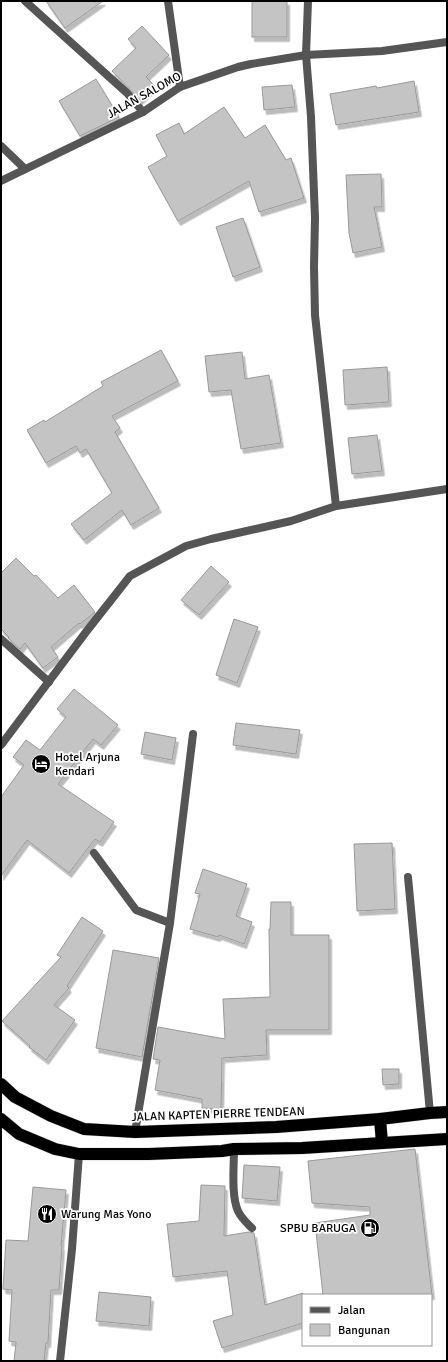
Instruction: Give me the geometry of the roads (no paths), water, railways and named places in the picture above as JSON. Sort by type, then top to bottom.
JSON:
[{"type":"highway","name":"JALAN KAPTEN PIERRE TENDEAN","points":[[1,1084],[15,1097],[51,1116],[84,1129],[135,1132],[276,1127],[447,1112]]},
{"type":"highway","points":[[1,1119],[19,1134],[56,1148],[78,1154],[149,1154],[302,1148],[447,1139]]},
{"type":"highway","points":[[380,1119],[382,1143]]},
{"type":"street","points":[[25,1],[127,93],[143,112]]},
{"type":"street","points":[[168,1],[180,87]]},
{"type":"street","points":[[308,1],[306,55],[311,117],[314,202],[315,315],[336,506]]},
{"type":"street","name":"JALAN SALOMO","points":[[1,181],[143,112],[180,87],[251,64],[306,55],[382,51],[447,42]]},
{"type":"street","points":[[1,146],[25,169]]},
{"type":"street","points":[[1,745],[130,576],[186,546],[211,539],[291,521],[336,506],[447,489]]},
{"type":"street","points":[[1,639],[49,682]]},
{"type":"street","points":[[135,1132],[170,923],[193,734]]},
{"type":"street","points":[[94,853],[136,910],[170,923]]},
{"type":"street","points":[[408,877],[430,1113]]},
{"type":"street","points":[[234,1150],[234,1182],[238,1211],[245,1222],[252,1228]]},
{"type":"street","points":[[60,1361],[72,1249],[78,1154]]},
{"type":"place","name":"Hotel Arjuna Kendari","points":[[41,764]]},
{"type":"place","name":"Warung Mas Yono","points":[[47,1214]]},
{"type":"place","name":"SPBU BARUGA","points":[[370,1228]]}]
